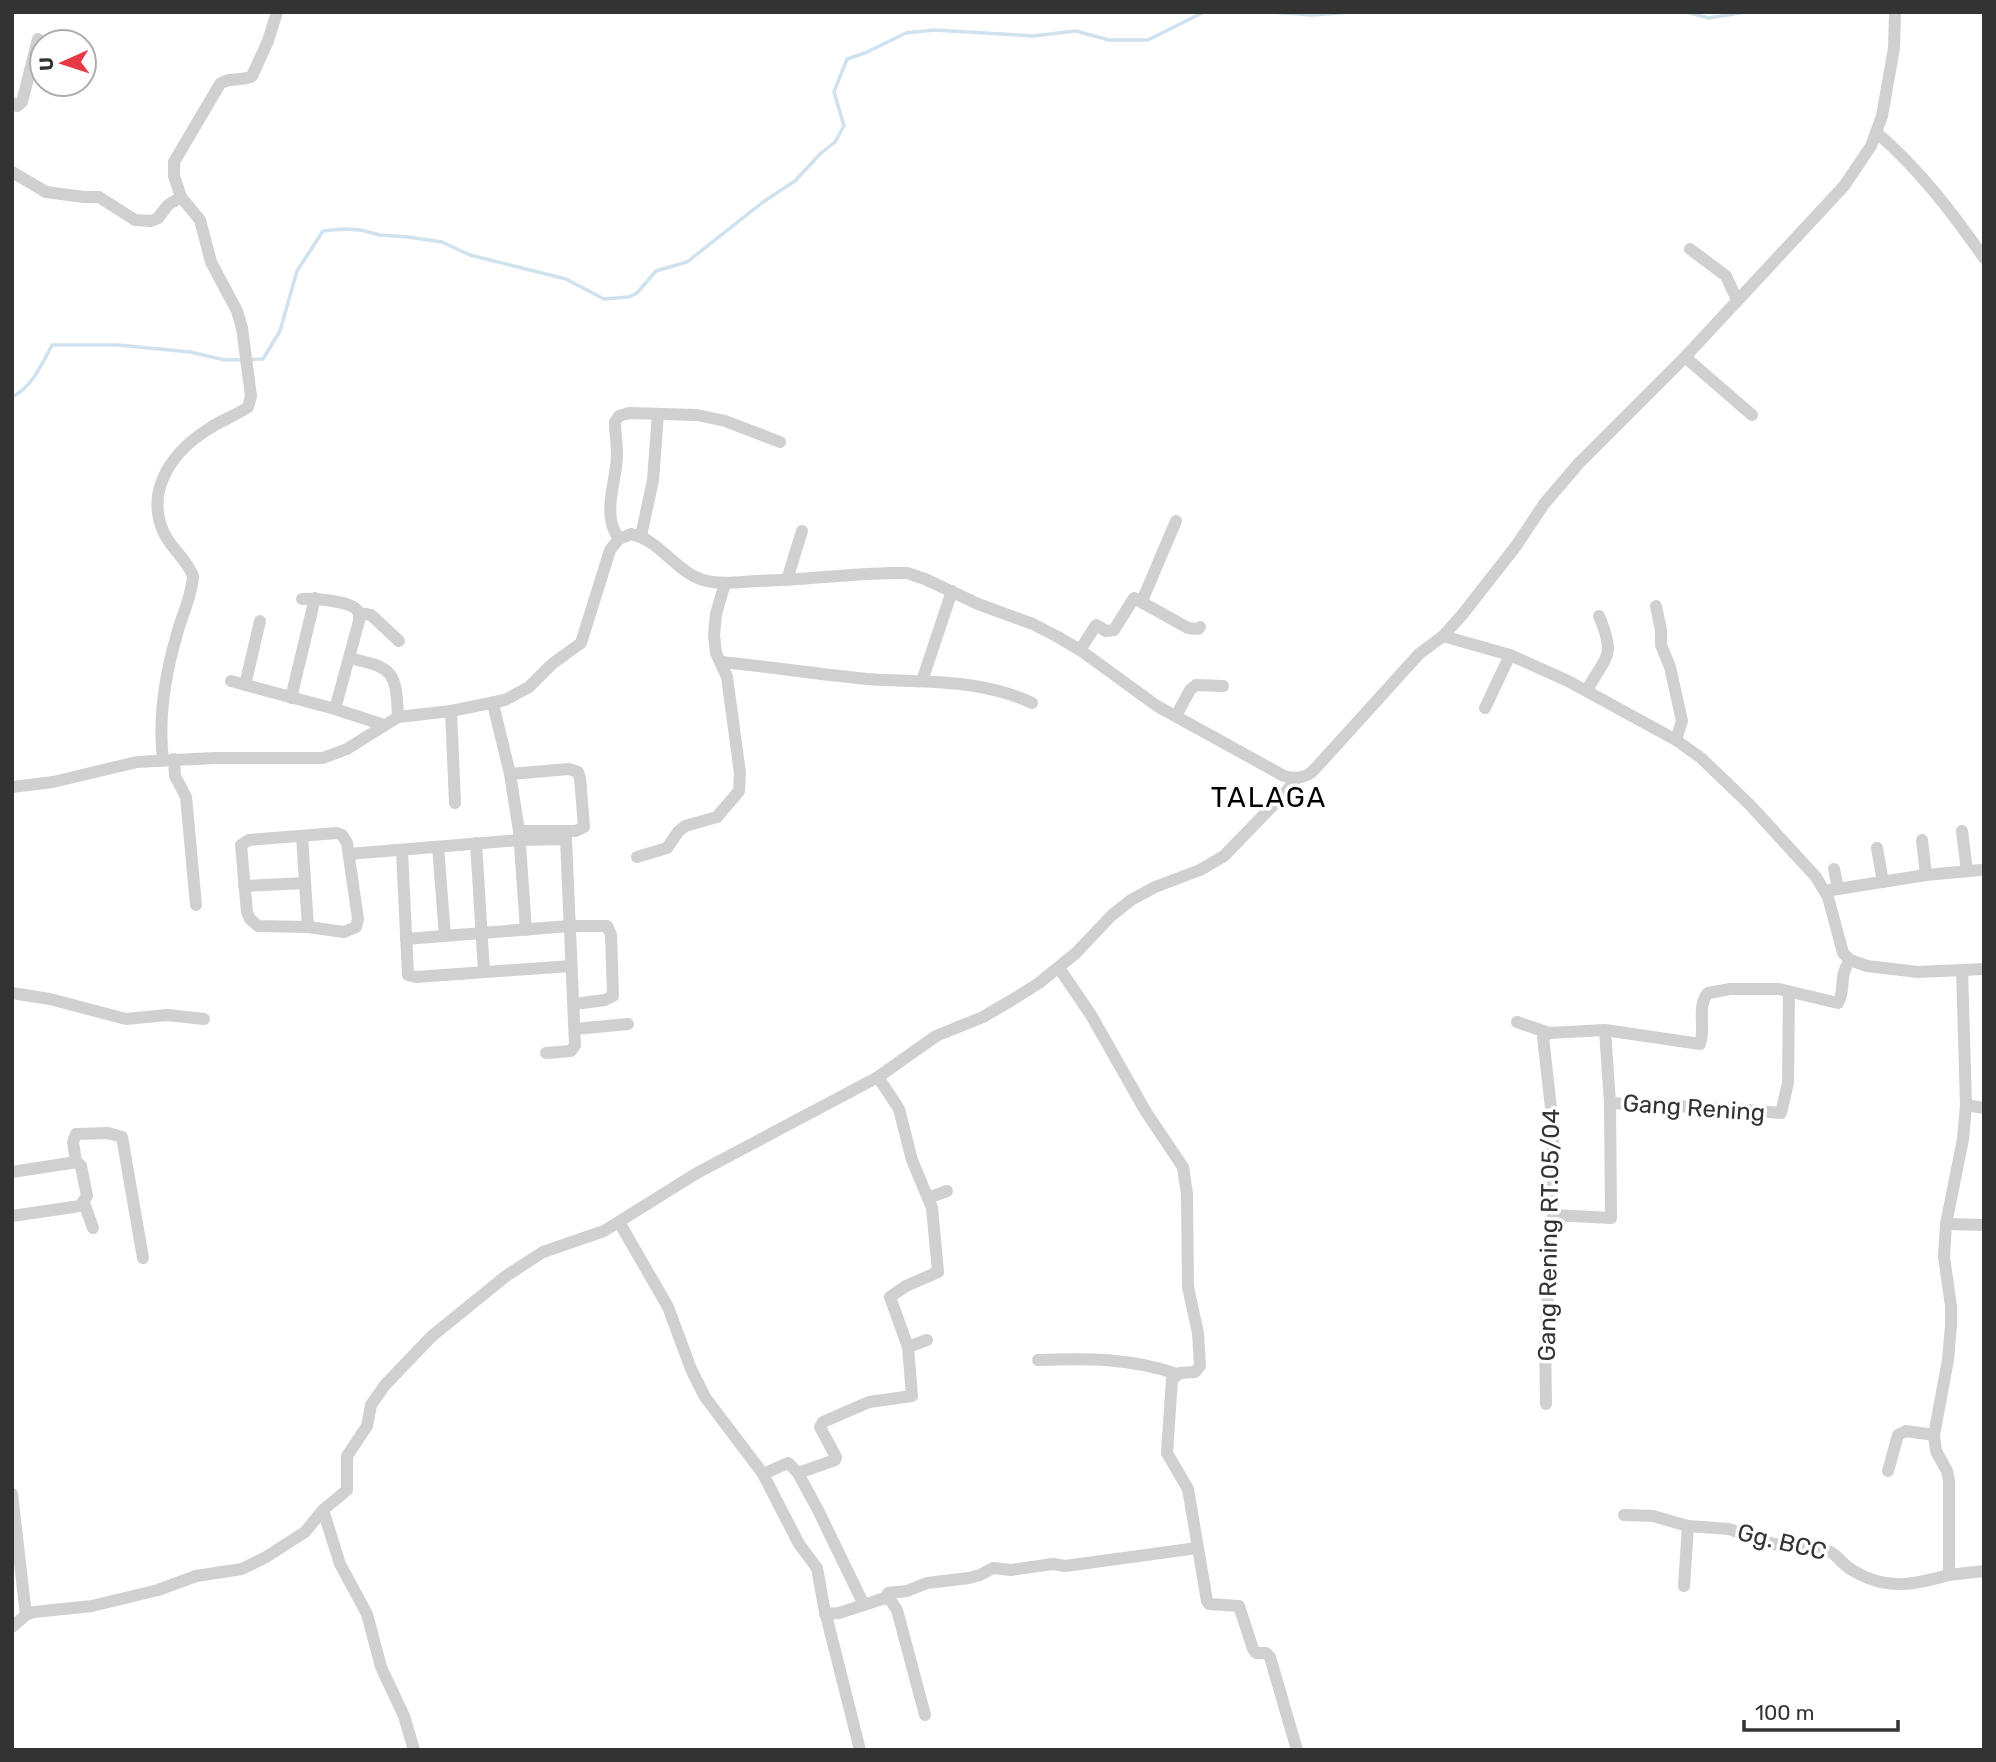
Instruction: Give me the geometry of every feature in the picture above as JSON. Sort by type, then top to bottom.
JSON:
[{"type":"street","points":[[196,905],[186,797],[160,740],[164,694],[174,644],[193,576],[163,532],[159,517],[158,491],[168,468],[179,455],[208,429],[248,407],[251,396],[242,328],[237,311],[211,262],[200,220],[181,197],[174,176],[174,162],[220,84],[229,79],[252,76],[268,41],[277,12]]},
{"type":"street","points":[[12,787],[44,784],[129,763],[323,758],[347,749],[398,717],[493,704],[520,693],[552,664],[582,643],[607,558],[619,539],[631,534],[641,536],[693,576],[708,581],[725,583],[908,573],[978,604],[1033,624],[1080,649],[1144,697],[1275,771],[1296,778],[1310,774],[1419,654],[1443,636],[1502,565],[1560,485],[1685,357],[1844,186],[1863,160],[1876,132],[1887,97],[1895,12]]},
{"type":"street","points":[[12,103],[18,106],[22,102],[28,78]]},
{"type":"street","points":[[1876,132],[1913,165],[1952,212],[1984,258]]},
{"type":"street","points":[[12,172],[46,192],[99,197],[135,220],[158,219],[168,205],[181,197]]},
{"type":"street","points":[[1690,249],[1726,276],[1737,300]]},
{"type":"street","points":[[1685,357],[1752,415]]},
{"type":"street","points":[[641,536],[653,480],[657,414]]},
{"type":"street","points":[[619,539],[610,515],[617,462],[615,422],[619,416],[657,414],[709,417],[780,442]]},
{"type":"street","points":[[1142,601],[1176,521]]},
{"type":"street","points":[[787,580],[802,531]]},
{"type":"street","points":[[637,857],[667,848],[681,828],[716,817],[737,796],[740,773],[727,677],[716,653],[714,635],[716,614],[725,583]]},
{"type":"street","points":[[922,681],[952,592]]},
{"type":"street","points":[[291,698],[315,598]]},
{"type":"street","points":[[302,599],[315,598],[354,607],[359,613],[335,709]]},
{"type":"street","points":[[1080,649],[1096,625],[1106,631],[1114,630],[1134,598],[1188,628],[1198,629],[1200,626]]},
{"type":"street","points":[[1656,606],[1661,645],[1670,667],[1682,721],[1676,740]]},
{"type":"street","points":[[359,613],[371,615],[399,641]]},
{"type":"street","points":[[1587,690],[1610,649],[1599,616]]},
{"type":"street","points":[[245,685],[260,621]]},
{"type":"street","points":[[1443,636],[1510,656],[1587,690],[1676,740],[1701,758],[1751,805],[1832,890]]},
{"type":"street","points":[[1485,708],[1510,656]]},
{"type":"street","points":[[349,658],[371,663],[389,672],[395,683],[398,717]]},
{"type":"street","points":[[722,662],[863,678],[951,682],[989,688],[1031,703]]},
{"type":"street","points":[[231,681],[384,724]]},
{"type":"street","points":[[1176,716],[1196,685],[1223,686]]},
{"type":"street","points":[[493,704],[510,774],[520,835],[526,930]]},
{"type":"street","points":[[451,711],[455,803]]},
{"type":"street","points":[[349,854],[476,843],[520,835],[566,835],[584,827],[578,772],[569,769],[510,774]]},
{"type":"street","points":[[12,1627],[26,1615],[92,1605],[158,1590],[195,1576],[242,1569],[305,1532],[323,1510],[347,1490],[347,1455],[367,1426],[373,1401],[432,1336],[469,1305],[533,1258],[559,1246],[593,1236],[686,1179],[878,1077],[926,1042],[991,1013],[1059,968],[1111,916],[1131,900],[1155,887],[1200,870],[1224,856],[1287,792],[1296,778]]},
{"type":"street","points":[[1832,890],[1973,870],[1962,831]]},
{"type":"street","points":[[337,833],[345,839],[358,919],[356,927],[344,932],[254,924],[247,912],[241,845],[244,842],[302,836],[337,833]]},
{"type":"street","points":[[547,1053],[571,1051],[575,1045],[566,835]]},
{"type":"street","points":[[302,836],[308,927]]},
{"type":"street","points":[[1922,840],[1926,875]]},
{"type":"street","points":[[476,843],[484,972]]},
{"type":"street","points":[[438,847],[445,936]]},
{"type":"street","points":[[1877,848],[1883,882]]},
{"type":"street","points":[[402,851],[408,975],[412,977],[571,966]]},
{"type":"street","points":[[1834,869],[1832,890],[1843,953],[1850,960],[1867,966],[1895,970],[1942,972],[1984,969]]},
{"type":"street","points":[[244,886],[305,883]]},
{"type":"street","points":[[406,939],[569,926],[608,927],[612,996],[605,1000],[574,1004]]},
{"type":"street","points":[[1517,1022],[1549,1033],[1605,1030],[1700,1044],[1702,1005],[1708,993],[1730,989],[1779,989],[1840,1002],[1842,973],[1850,960]]},
{"type":"street","points":[[1038,1360],[1114,1360],[1177,1374],[1195,1372],[1200,1366],[1198,1333],[1188,1287],[1187,1194],[1183,1167],[1146,1112],[1091,1015],[1059,968]]},
{"type":"street","points":[[1949,1575],[1950,1488],[1947,1471],[1936,1451],[1934,1435],[1948,1360],[1951,1325],[1944,1257],[1946,1224],[1963,1139],[1966,1105],[1962,970]]},
{"type":"street","name":"Gang Rening","points":[[1610,1103],[1736,1109],[1781,1114],[1788,1083],[1789,992]]},
{"type":"street","points":[[12,993],[50,999],[126,1019],[167,1015],[204,1019]]},
{"type":"street","points":[[575,1029],[628,1024]]},
{"type":"street","points":[[1553,1215],[1611,1218],[1610,1103],[1605,1030]]},
{"type":"street","name":"Gang Rening RT.05/04","points":[[1546,1404],[1545,1340],[1553,1215],[1553,1111],[1542,1039],[1549,1033]]},
{"type":"street","points":[[798,1473],[835,1460],[821,1427],[823,1422],[869,1402],[912,1396],[908,1347],[890,1297],[906,1286],[938,1272],[933,1217],[928,1198],[912,1160],[899,1109],[878,1077]]},
{"type":"street","points":[[1966,1105],[1984,1108]]},
{"type":"street","points":[[93,1228],[84,1203],[86,1188],[81,1166],[76,1162],[73,1142],[76,1134],[108,1133],[121,1137],[143,1258]]},
{"type":"street","points":[[12,1172],[76,1162]]},
{"type":"street","points":[[928,1198],[947,1191]]},
{"type":"street","points":[[12,1216],[84,1203]]},
{"type":"street","points":[[619,1222],[668,1307],[691,1369],[705,1397],[763,1474],[799,1544],[817,1568],[825,1614],[860,1750]]},
{"type":"street","points":[[1946,1224],[1984,1225]]},
{"type":"street","points":[[908,1347],[927,1339]]},
{"type":"street","points":[[1177,1374],[1172,1379],[1167,1453],[1187,1484],[1207,1601],[1209,1604],[1239,1606],[1253,1649],[1256,1653],[1266,1653],[1270,1657],[1297,1750]]},
{"type":"street","points":[[1888,1471],[1898,1436],[1906,1432],[1934,1435]]},
{"type":"street","points":[[763,1474],[788,1463],[798,1473],[864,1605]]},
{"type":"street","points":[[12,1494],[26,1615]]},
{"type":"street","points":[[323,1510],[341,1564],[367,1614],[381,1667],[404,1716],[414,1750]]},
{"type":"street","name":"Gg. BCC","points":[[1624,1515],[1653,1516],[1688,1526],[1729,1530],[1773,1544],[1834,1552],[1850,1569],[1896,1586],[1984,1571]]},
{"type":"street","points":[[1685,1587],[1688,1526]]},
{"type":"street","points":[[825,1614],[839,1613],[885,1598],[888,1593],[907,1591],[927,1583],[981,1575],[993,1568],[1011,1570],[1053,1564],[1065,1566],[1197,1548]]},
{"type":"street","points":[[885,1598],[891,1601],[897,1610],[925,1715]]},
{"type":"waterway","points":[[12,397],[31,381],[52,345],[118,345],[190,352],[225,360],[263,359],[280,331],[297,271],[323,231],[361,230],[380,235],[442,242],[470,255],[566,279],[604,299],[629,297],[637,293],[656,271],[687,262],[763,202],[795,181],[835,142],[844,126],[834,92],[847,59],[906,33],[934,30],[1033,36],[1076,31],[1109,40],[1148,40],[1204,12]]},
{"type":"waterway","points":[[1270,12],[1313,15],[1352,12]]},
{"type":"waterway","points":[[1686,12],[1709,18],[1746,12]]},
{"type":"district","name":"TALAGA","points":[[1269,797]]}]
